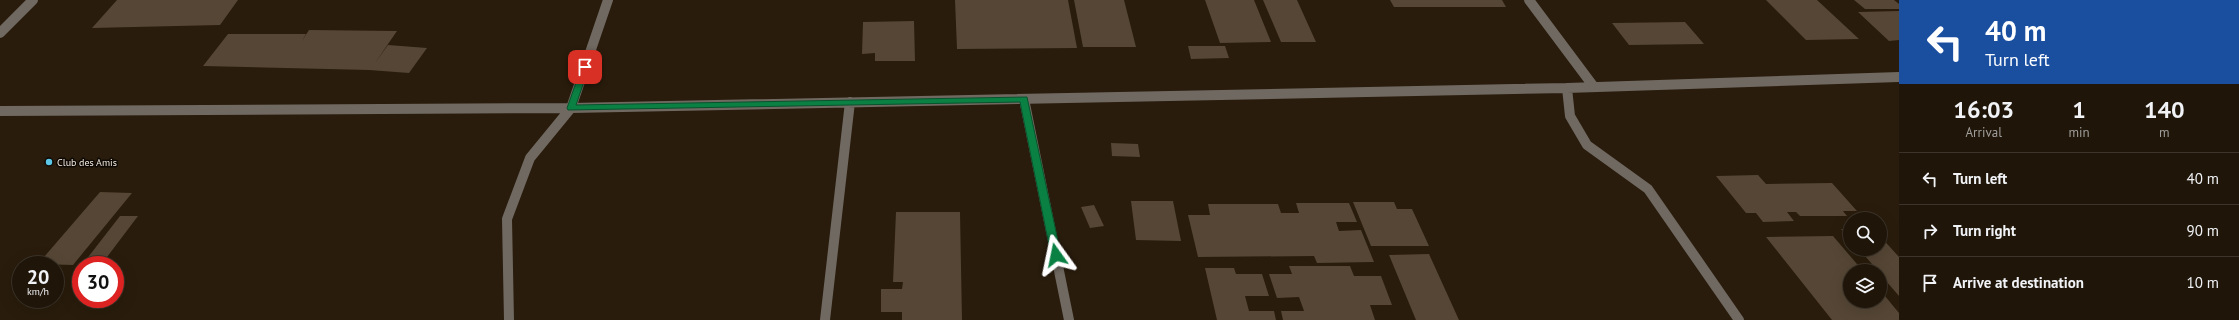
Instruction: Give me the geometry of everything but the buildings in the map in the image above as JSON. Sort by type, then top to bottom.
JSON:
[{"type":"street","points":[[0,33],[33,0]]},
{"type":"street","points":[[509,320],[507,219],[530,158],[571,108],[608,0]]},
{"type":"street","points":[[1529,0],[1594,88]]},
{"type":"street","points":[[0,111],[571,108],[1594,88],[1899,77]]},
{"type":"street","points":[[1567,88],[1570,116],[1587,145],[1648,189],[1739,320]]},
{"type":"street","points":[[1024,99],[1069,320]]},
{"type":"street","points":[[825,320],[850,102]]},
{"type":"place","name":"Club des Amis","points":[[49,162]]},
{"type":"route","points":[[585,67],[571,108],[1024,99],[1056,255]]}]
